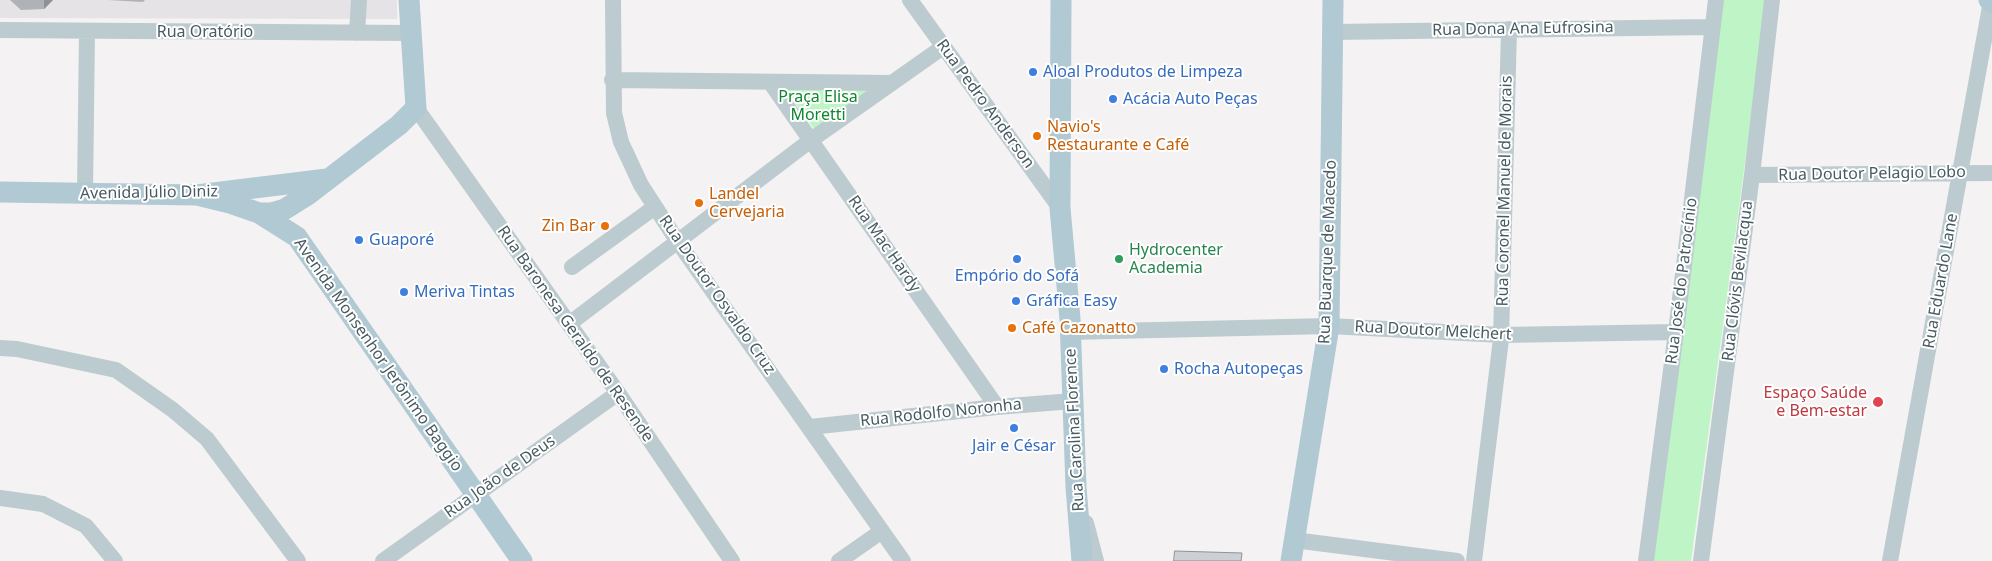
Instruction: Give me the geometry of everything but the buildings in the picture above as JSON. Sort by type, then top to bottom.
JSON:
[{"type":"main road","points":[[260,213],[270,213],[285,208],[309,194],[399,125],[416,108],[410,33],[410,0]]},
{"type":"main road","name":"Rua Carolina Florence","points":[[1061,0],[1060,208],[1070,332],[1076,487],[1082,561]]},
{"type":"main road","name":"Rua Buarque de Macedo","points":[[1293,551],[1329,326],[1333,0]]},
{"type":"main road","name":"Avenida Júlio Diniz","points":[[0,192],[197,195],[327,179]]},
{"type":"main road","points":[[297,237],[298,213],[309,194]]},
{"type":"main road","name":"Avenida Monsenhor Jerônimo Baggio","points":[[197,195],[260,213],[297,237],[522,561]]},
{"type":"street","points":[[357,33],[359,0]]},
{"type":"street","name":"Rua Doutor Osvaldo Cruz","points":[[614,0],[612,80],[614,113],[621,142],[641,185],[678,242],[903,561]]},
{"type":"street","name":"Rua Pedro Anderson","points":[[910,0],[1060,208]]},
{"type":"street","name":"Rua José do Patrocínio","points":[[1646,561],[1716,0]]},
{"type":"street","name":"Rua Clóvis Bevilacqua","points":[[1701,561],[1752,176],[1772,0]]},
{"type":"street","name":"Rua Eduardo Lane","points":[[1890,561],[1990,1]]},
{"type":"street","name":"Rua Dona Ana Eufrosina","points":[[1333,32],[1712,27]]},
{"type":"street","name":"Rua Coronel Manuel de Morais","points":[[1474,561],[1502,335],[1509,29]]},
{"type":"street","name":"Rua Oratório","points":[[0,30],[410,33]]},
{"type":"street","points":[[85,194],[87,32]]},
{"type":"street","points":[[569,324],[811,140],[943,48]]},
{"type":"street","points":[[612,80],[892,82]]},
{"type":"street","name":"Rua Mac Hardy","points":[[770,82],[997,407]]},
{"type":"street","name":"Rua Baronesa Geraldo de Resende","points":[[416,108],[618,393],[732,561]]},
{"type":"street","name":"Rua Doutor Pelagio Lobo","points":[[1752,176],[1992,173]]},
{"type":"street","points":[[572,267],[655,207]]},
{"type":"street","name":"Rua Doutor Melchert","points":[[1070,332],[1329,326],[1502,335],[1676,332]]},
{"type":"street","points":[[0,348],[17,349],[116,370],[164,404],[207,439],[298,561]]},
{"type":"street","name":"Rua João de Deus","points":[[383,561],[618,393]]},
{"type":"street","name":"Rua Rodolfo Noronha","points":[[810,427],[997,407],[1073,401]]},
{"type":"street","points":[[1076,487],[1096,561]]},
{"type":"street","points":[[0,498],[42,504],[86,526],[115,561]]},
{"type":"street","points":[[839,561],[882,530]]},
{"type":"street","points":[[1293,551],[1457,561]]},
{"type":"shaded area","points":[[0,0],[397,0],[397,19],[0,18]]},
{"type":"green space","points":[[1717,0],[1767,0],[1691,561],[1653,561]]},
{"type":"green space","name":"Praça Elisa Moretti","points":[[785,89],[872,90],[815,130]]},
{"type":"place","name":"Aloal Produtos de Limpeza","points":[[1033,72]]},
{"type":"place","name":"Acácia Auto Peças","points":[[1113,99]]},
{"type":"place","name":"Navio's Restaurante e Café","points":[[1037,136]]},
{"type":"place","name":"Landel Cervejaria","points":[[699,203]]},
{"type":"place","name":"Zin Bar","points":[[605,226]]},
{"type":"place","name":"Guaporé","points":[[359,240]]},
{"type":"place","name":"Empório do Sofá","points":[[1017,259]]},
{"type":"place","name":"Hydrocenter Academia","points":[[1119,259]]},
{"type":"place","name":"Meriva Tintas","points":[[404,292]]},
{"type":"place","name":"Gráfica Easy","points":[[1016,301]]},
{"type":"place","name":"Café Cazonatto","points":[[1012,328]]},
{"type":"place","name":"Rocha Autopeças","points":[[1164,369]]},
{"type":"place","name":"Espaço Saúde e Bem-estar","points":[[1878,402]]},
{"type":"place","name":"Jair e César","points":[[1014,428]]}]
